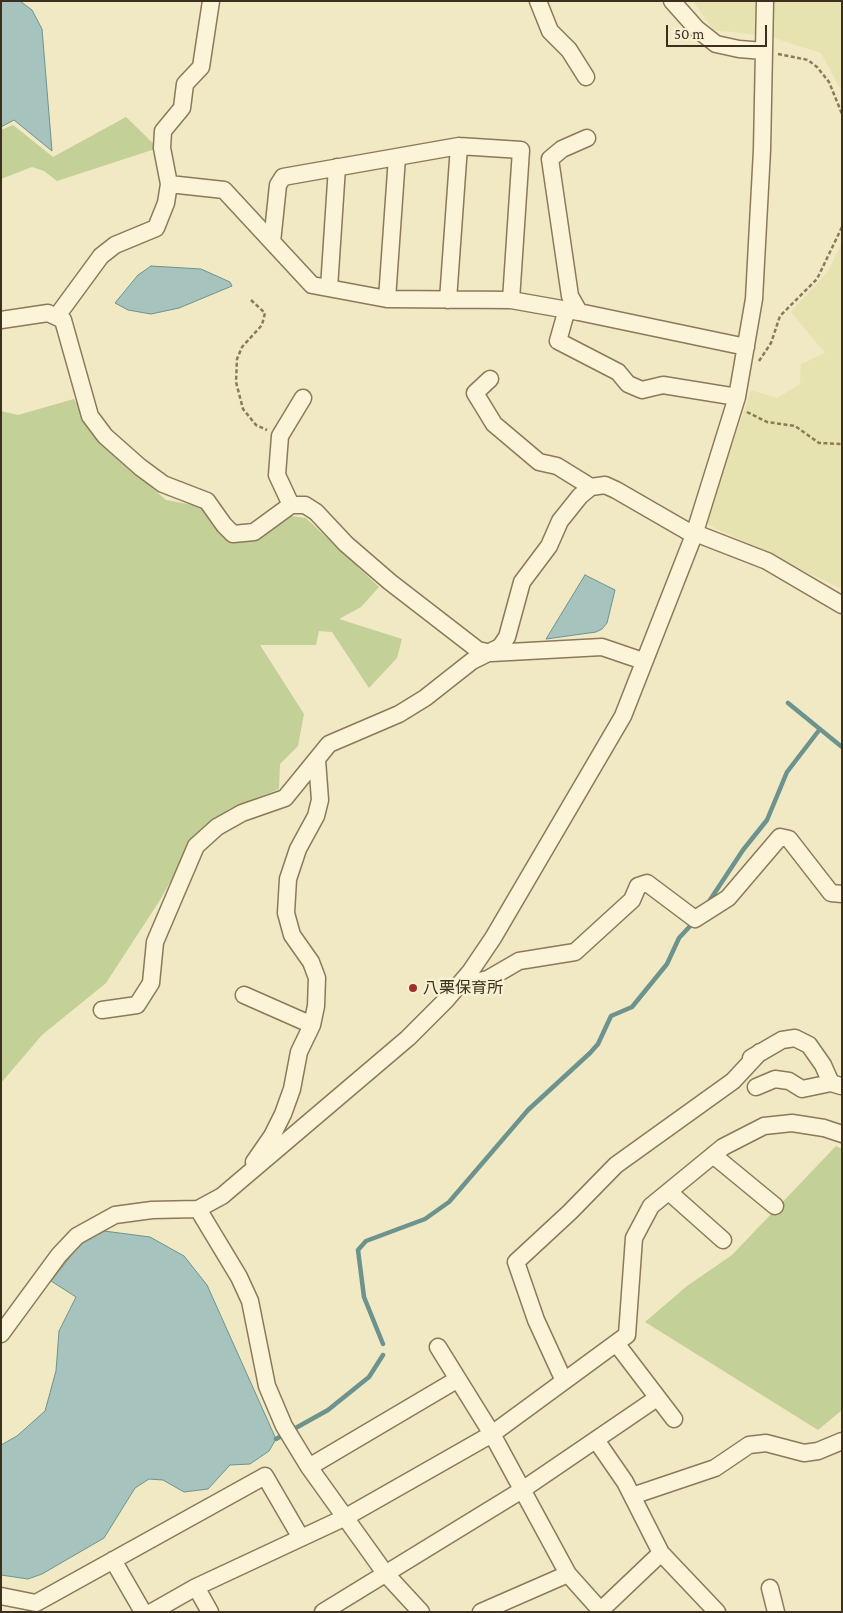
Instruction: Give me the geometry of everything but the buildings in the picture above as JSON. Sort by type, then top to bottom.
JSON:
[{"type":"street","points":[[58,316],[101,256],[115,245],[156,228],[166,203],[169,184],[162,148],[163,131],[182,108],[185,84],[201,67],[211,1]]},
{"type":"street","points":[[538,1],[550,31],[569,50],[586,77]]},
{"type":"street","points":[[672,1],[697,30],[716,44],[739,50],[764,51]]},
{"type":"street","points":[[1,1334],[59,1254],[77,1236],[115,1215],[152,1210],[198,1209],[222,1196],[408,1038],[446,1000],[493,938],[623,716],[695,534],[735,402],[746,347],[754,299],[762,150],[765,1]]},
{"type":"street","points":[[587,138],[562,149],[550,159],[573,310],[558,341],[618,372],[628,384],[642,390],[663,385],[735,402]]},
{"type":"street","points":[[272,242],[278,185],[283,177],[459,146],[521,150],[511,300]]},
{"type":"street","points":[[448,300],[459,146]]},
{"type":"street","points":[[387,299],[397,157]]},
{"type":"street","points":[[329,288],[337,167]]},
{"type":"street","points":[[169,184],[224,190],[312,285],[387,299],[511,300],[573,310],[746,347]]},
{"type":"street","points":[[1,320],[48,312],[63,320],[90,416],[106,436],[140,467],[163,484],[207,501],[233,534],[254,532],[291,506],[305,505],[316,512],[346,544],[390,582],[478,650],[491,653],[602,647],[644,661]]},
{"type":"street","points":[[490,378],[475,393],[494,424],[539,462],[557,466],[591,487]]},
{"type":"street","points":[[291,506],[277,474],[280,436],[303,398]]},
{"type":"street","points":[[102,1010],[137,1004],[151,983],[155,942],[196,846],[217,827],[242,813],[285,798],[329,744],[398,714],[425,698],[472,661],[500,647],[507,637],[522,582],[549,546],[560,521],[580,496],[591,487],[605,485],[616,490],[695,534],[767,561],[842,605]]},
{"type":"street","points":[[249,1174],[256,1157],[272,1136],[283,1114],[292,1089],[299,1052],[312,1025],[316,1006],[317,978],[311,962],[292,935],[286,913],[288,879],[298,849],[316,816],[320,800],[317,760]]},
{"type":"street","points":[[464,978],[472,983],[488,979],[519,961],[575,952],[632,900],[638,886],[647,883],[694,919],[728,898],[780,838],[789,839],[831,893],[842,894]]},
{"type":"street","points":[[244,995],[312,1025]]},
{"type":"street","points":[[702,1092],[760,1052],[782,1040],[795,1038],[809,1045],[836,1084],[802,1089],[789,1082],[775,1079],[756,1087]]},
{"type":"street","points":[[564,1381],[536,1320],[516,1262],[570,1212],[616,1165],[733,1081],[760,1052]]},
{"type":"street","points":[[152,1612],[196,1587],[346,1517],[492,1434],[616,1343],[627,1334],[634,1238],[651,1206],[723,1147],[764,1126],[792,1123],[824,1128],[842,1134]]},
{"type":"street","points":[[713,1155],[774,1206]]},
{"type":"street","points":[[668,1192],[724,1240]]},
{"type":"street","points":[[198,1209],[239,1277],[250,1301],[267,1386],[284,1426],[309,1467],[385,1573],[421,1612]]},
{"type":"street","points":[[616,1343],[674,1420]]},
{"type":"street","points":[[438,1347],[492,1434],[568,1574],[601,1611],[661,1553]]},
{"type":"street","points":[[309,1467],[458,1379]]},
{"type":"street","points":[[330,1610],[385,1573],[522,1490],[657,1398]]},
{"type":"street","points":[[596,1440],[632,1496],[661,1553],[717,1612]]},
{"type":"street","points":[[632,1496],[715,1468],[749,1445],[766,1443],[804,1453],[818,1451],[842,1441]]},
{"type":"street","points":[[1,1596],[36,1603],[265,1476],[301,1538]]},
{"type":"street","points":[[113,1560],[143,1612]]},
{"type":"street","points":[[481,1612],[568,1574]]},
{"type":"street","points":[[196,1587],[210,1612]]},
{"type":"street","points":[[770,1588],[776,1612]]},
{"type":"path","points":[[764,51],[808,60],[817,66],[829,82],[842,114]]},
{"type":"path","points":[[740,376],[758,363],[771,343],[780,316],[817,279],[842,227]]},
{"type":"path","points":[[251,300],[265,313],[262,324],[242,347],[237,359],[236,382],[243,409],[256,426],[280,436]]},
{"type":"path","points":[[735,402],[767,422],[795,426],[819,443],[842,444]]},
{"type":"shaded area","points":[[693,1],[758,1],[758,35],[713,30]]},
{"type":"shaded area","points":[[772,1],[842,1],[842,92],[821,53],[771,37]]},
{"type":"shaded area","points":[[842,242],[842,589],[705,523],[751,390],[777,398],[800,384],[801,364],[825,353],[791,312],[829,270]]},
{"type":"green space","points":[[126,117],[158,148],[57,181],[44,171],[32,167],[1,179],[1,130],[13,125],[53,157]]},
{"type":"green space","points":[[74,399],[103,445],[166,500],[204,507],[251,538],[291,516],[306,518],[379,587],[361,607],[339,619],[402,639],[397,658],[369,688],[332,632],[319,631],[316,645],[260,645],[304,714],[298,746],[280,764],[279,789],[229,809],[193,841],[160,900],[106,983],[42,1035],[1,1083],[1,411],[18,415]]},
{"type":"green space","points":[[836,1146],[842,1149],[842,1410],[818,1430],[645,1322],[687,1286],[732,1255]]},
{"type":"water","points":[[1,1],[20,1],[32,10],[42,29],[52,151],[14,120],[1,127]]},
{"type":"water","points":[[151,266],[201,269],[230,282],[232,286],[179,308],[151,314],[128,310],[115,303],[138,275]]},
{"type":"water","points":[[585,575],[615,590],[607,623],[596,632],[546,639]]},
{"type":"water","points":[[104,1231],[150,1237],[184,1256],[207,1285],[276,1439],[269,1451],[250,1464],[230,1465],[208,1489],[184,1492],[163,1480],[149,1479],[135,1488],[104,1538],[42,1574],[28,1579],[1,1575],[1,1445],[17,1436],[45,1411],[56,1371],[59,1331],[76,1297],[51,1281],[80,1244]]},
{"type":"waterway","points":[[788,703],[842,747]]},
{"type":"waterway","points":[[708,903],[743,850],[767,820],[787,772],[820,729]]},
{"type":"waterway","points":[[383,1344],[364,1297],[358,1250],[366,1241],[425,1219],[449,1202],[528,1110],[598,1044],[611,1016],[632,1007],[667,964],[679,938],[692,924]]},
{"type":"waterway","points":[[276,1439],[328,1410],[369,1377],[383,1355]]},
{"type":"place","name":"八栗保育所","points":[[413,988]]}]
